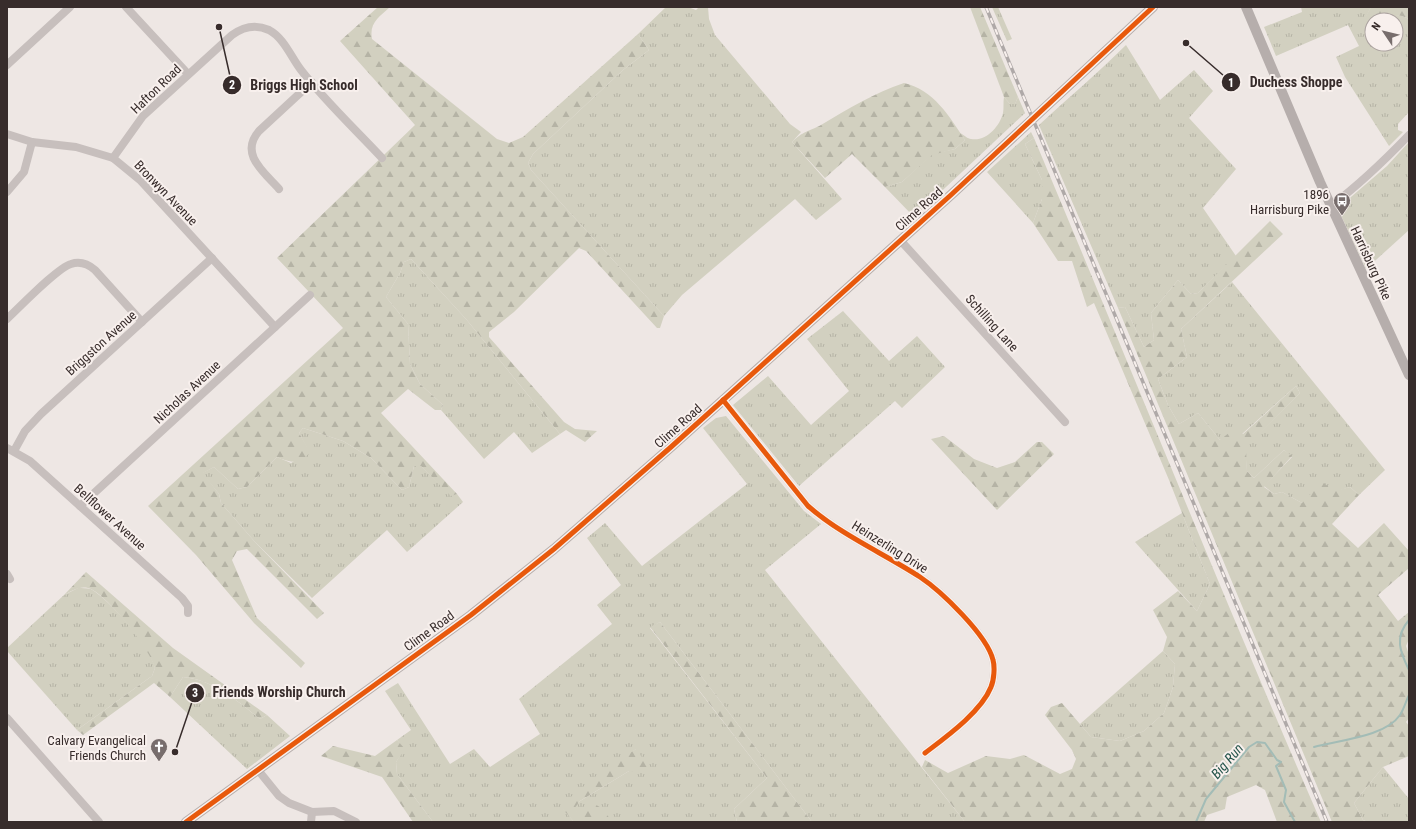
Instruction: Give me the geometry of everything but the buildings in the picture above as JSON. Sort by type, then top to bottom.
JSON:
[{"type":"main road","name":"Clime Road","points":[[186,822],[525,573],[600,510],[901,241],[1153,7]]},
{"type":"main road","name":"Harrisburg Pike","points":[[1246,7],[1331,206],[1409,375]]},
{"type":"street","points":[[7,65],[70,7]]},
{"type":"street","points":[[126,7],[188,74]]},
{"type":"street","name":"Hafton Road","points":[[113,158],[143,116],[222,43],[238,30],[246,27],[262,27],[270,31],[282,42],[312,82],[382,158]]},
{"type":"street","points":[[279,189],[252,158],[251,149],[253,140],[259,131],[312,82]]},
{"type":"street","name":"Bronwyn Avenue","points":[[7,134],[32,142],[76,147],[113,158],[141,181],[275,327]]},
{"type":"street","points":[[1331,206],[1360,184],[1385,161],[1409,135]]},
{"type":"street","points":[[7,192],[24,172],[32,142]]},
{"type":"street","name":"Schilling Lane","points":[[901,241],[1065,422]]},
{"type":"street","name":"Briggston Avenue","points":[[11,449],[41,414],[212,258]]},
{"type":"street","points":[[7,319],[61,270],[78,263],[90,266],[95,270],[142,322]]},
{"type":"street","name":"Nicholas Avenue","points":[[80,506],[310,295]]},
{"type":"street","name":"Heinzerling Drive","points":[[723,400],[808,506],[824,519],[921,578],[945,597],[983,639],[989,649],[994,661],[992,686],[987,695],[962,722],[925,753]]},
{"type":"street","name":"Bellflower Avenue","points":[[11,449],[30,461],[182,598],[188,606],[188,613]]},
{"type":"street","points":[[7,718],[99,822]]},
{"type":"street","points":[[258,770],[279,796],[289,804],[312,812],[334,811],[356,822]]},
{"type":"street","points":[[311,822],[312,812]]},
{"type":"green space","points":[[378,7],[390,7],[373,24],[371,33],[372,39],[497,139],[509,143],[523,137],[638,34],[649,50],[623,70],[533,154],[528,163],[531,170],[664,316],[660,328],[657,328],[586,251],[579,248],[514,312],[489,332],[489,337],[564,422],[575,429],[597,431],[585,442],[566,430],[560,434],[466,319],[411,259],[404,262],[400,273],[386,297],[408,324],[410,364],[420,384],[443,405],[441,410],[435,410],[408,389],[381,413],[457,494],[451,496],[421,466],[414,466],[409,487],[402,490],[371,458],[343,441],[303,428],[299,433],[310,452],[299,461],[295,462],[286,461],[277,457],[247,487],[238,489],[214,467],[203,473],[219,494],[221,503],[255,542],[324,613],[317,619],[247,549],[237,551],[232,560],[257,618],[305,663],[301,668],[254,623],[196,555],[148,506],[343,328],[277,258],[415,125],[340,41]]},
{"type":"green space","points":[[666,7],[688,7],[696,10],[699,7],[708,7],[709,19],[715,35],[790,124],[801,132],[792,142],[842,199],[816,220],[795,199],[682,295],[664,316],[531,170],[528,163],[533,154],[623,70],[649,50],[638,34]]},
{"type":"green space","points":[[970,7],[980,7],[1018,97],[1015,104],[1010,104],[1004,97]]},
{"type":"green space","points":[[992,7],[998,7],[1012,39],[1007,41]]},
{"type":"green space","points":[[1301,7],[1371,7],[1368,12],[1364,12],[1364,52],[1404,52],[1404,17],[1409,19],[1409,112],[1398,124],[1398,130],[1403,132],[1389,146],[1345,77],[1336,57],[1359,46],[1348,25],[1276,56],[1264,27],[1302,12]]},
{"type":"green space","points":[[1371,7],[1409,7],[1409,19],[1404,16],[1404,12],[1368,12]]},
{"type":"green space","points":[[1126,45],[1160,100],[1194,70],[1213,91],[1189,118],[1236,169],[1203,208],[1236,256],[1198,293],[1191,294],[1178,280],[1151,313],[1154,340],[1144,347],[1125,307],[1118,308],[1039,125],[1105,66]]},
{"type":"green space","points":[[904,83],[915,86],[924,91],[940,105],[965,140],[955,149],[932,155],[902,182],[885,187],[852,154],[825,178],[792,142],[796,138],[861,102]]},
{"type":"green space","points":[[1004,97],[1010,104],[1015,104],[1018,97],[1025,113],[914,217],[885,187],[902,182],[932,154],[955,149],[965,140],[960,133],[971,139],[987,136],[999,123],[1003,111]]},
{"type":"green space","points":[[1031,132],[1034,138],[1025,144],[1042,180],[1042,199],[1033,223],[987,172]]},
{"type":"green space","points":[[1034,138],[1212,566],[1321,822],[1277,822],[1265,790],[1256,785],[1227,797],[1225,809],[1207,815],[1204,822],[965,822],[922,767],[925,760],[948,773],[986,756],[1010,759],[1024,755],[1060,774],[1072,769],[1076,759],[1072,750],[1045,715],[1051,707],[1062,703],[1091,737],[1120,741],[1144,731],[1164,713],[1173,687],[1175,664],[1163,651],[1167,637],[1153,610],[1178,591],[1197,611],[1210,584],[1169,480],[1094,303],[1087,307],[1072,261],[1058,261],[1033,223],[1042,199],[1042,180],[1025,144]]},
{"type":"green space","points":[[1409,142],[1409,230],[1366,269],[1339,211],[1344,203],[1387,166]]},
{"type":"green space","points":[[1270,221],[1283,234],[1181,329],[1187,357],[1158,379],[1168,405],[1179,424],[1198,413],[1220,440],[1235,428],[1243,434],[1296,386],[1300,393],[1246,448],[1247,471],[1254,478],[1284,450],[1292,456],[1264,487],[1274,494],[1282,492],[1302,503],[1322,482],[1335,491],[1350,487],[1359,495],[1332,524],[1358,548],[1384,523],[1409,551],[1409,568],[1378,595],[1398,621],[1409,612],[1409,639],[1406,646],[1409,655],[1409,718],[1406,722],[1409,726],[1409,756],[1383,767],[1354,803],[1363,820],[1368,822],[1332,822],[1118,308],[1125,307],[1144,347],[1154,340],[1151,313],[1178,280],[1191,294],[1198,293]]},
{"type":"green space","points":[[411,259],[466,319],[560,434],[532,453],[514,432],[484,459],[441,410],[443,405],[420,384],[410,364],[408,324],[386,297],[400,273],[404,262]]},
{"type":"green space","points":[[1232,282],[1385,470],[1359,495],[1350,487],[1302,503],[1282,492],[1274,494],[1264,486],[1292,457],[1284,450],[1254,478],[1247,471],[1245,448],[1300,393],[1296,386],[1242,434],[1220,440],[1198,413],[1179,424],[1168,405],[1158,379],[1187,357],[1181,329]]},
{"type":"green space","points":[[843,311],[889,361],[917,336],[945,367],[902,408],[895,401],[799,486],[733,405],[768,376],[811,425],[849,391],[807,339]]},
{"type":"green space","points":[[726,416],[804,511],[821,524],[765,570],[965,822],[812,822],[660,622],[650,628],[767,778],[734,809],[737,822],[612,822],[579,814],[573,809],[580,801],[629,771],[636,749],[561,806],[574,822],[433,822],[397,774],[396,762],[404,749],[397,740],[411,730],[385,691],[398,683],[450,764],[474,749],[490,767],[540,734],[519,699],[612,624],[597,605],[621,585],[587,538],[605,523],[642,566],[747,484],[703,428],[716,418]]},
{"type":"green space","points":[[303,428],[343,441],[371,458],[402,490],[409,487],[414,466],[421,466],[451,495],[457,494],[463,502],[407,552],[387,530],[312,598],[255,542],[221,503],[219,494],[202,473],[214,467],[238,489],[247,487],[277,457],[291,463],[309,452],[299,433]]},
{"type":"green space","points":[[944,436],[974,459],[997,468],[1015,462],[1037,442],[1042,442],[1054,454],[997,510],[931,439]]},
{"type":"green space","points":[[1182,513],[1210,584],[1197,611],[1135,542]]},
{"type":"green space","points":[[86,572],[173,648],[267,715],[260,719],[233,698],[215,687],[205,682],[183,677],[170,697],[154,683],[83,735],[77,730],[152,676],[155,668],[152,660],[137,636],[116,610],[96,592],[88,588],[82,588],[76,589],[64,595]]},
{"type":"green space","points":[[78,588],[91,589],[118,613],[138,636],[152,659],[155,668],[152,676],[77,730],[7,651],[7,648],[64,595]]},
{"type":"green space","points":[[660,622],[812,822],[737,822],[734,809],[767,778],[650,627]]},
{"type":"green space","points":[[1163,651],[1175,664],[1173,687],[1164,713],[1144,731],[1120,741],[1091,737],[1080,724]]},
{"type":"green space","points":[[183,677],[205,682],[215,687],[233,698],[260,719],[267,715],[290,736],[247,769],[170,697]]},
{"type":"green space","points":[[397,740],[405,749],[396,762],[397,774],[433,822],[413,822],[382,777],[321,756],[333,746],[375,756]]},
{"type":"green space","points":[[636,749],[648,766],[646,772],[629,771],[580,801],[574,809],[580,814],[593,803],[603,809],[612,822],[574,822],[560,806],[606,768]]},
{"type":"green space","points":[[1383,767],[1409,799],[1409,822],[1368,822],[1363,820],[1354,803]]},
{"type":"waterway","name":"Big Run","points":[[1409,620],[1401,632],[1400,639],[1401,651],[1409,670]]},
{"type":"waterway","name":"Big Run","points":[[1314,747],[1361,737],[1384,728],[1400,715],[1409,695]]},
{"type":"waterway","name":"Big Run","points":[[1196,822],[1206,799],[1249,747],[1257,742],[1265,743],[1277,760],[1281,762],[1276,766],[1286,790],[1284,802],[1295,822]]},
{"type":"railway","points":[[986,7],[1327,822]]},
{"type":"cycle path","points":[[186,822],[471,615],[554,549],[671,447],[952,194],[1153,7]]},
{"type":"cycle path","points":[[723,400],[808,506],[834,526],[906,568],[929,584],[951,603],[973,626],[989,650],[994,663],[994,674],[991,687],[986,696],[971,715],[925,753]]},
{"type":"place","name":"Briggs High School","points":[[219,27]]},
{"type":"place","name":"Duchess Shoppe","points":[[1186,43]]},
{"type":"place","name":"1896 Harrisburg Pike","points":[[1342,216]]},
{"type":"place","name":"Friends Worship Church","points":[[175,752]]},
{"type":"place","name":"Calvary Evangelical Friends Church","points":[[159,762]]}]
